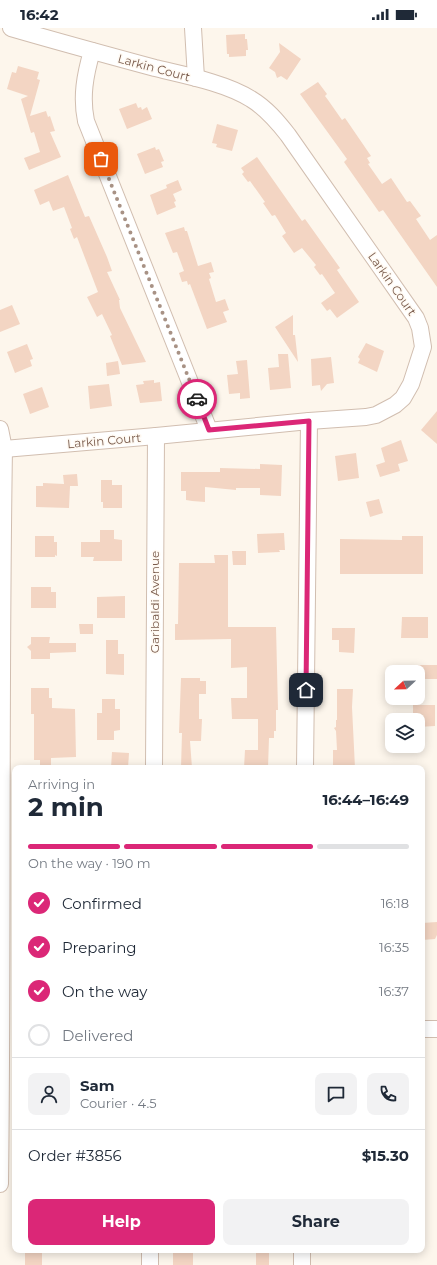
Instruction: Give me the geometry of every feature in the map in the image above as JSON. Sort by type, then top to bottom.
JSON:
[{"type":"street","name":"Larkin Court","points":[[4,449],[376,415],[395,405],[407,392],[423,347],[420,328],[416,318],[275,118],[250,98],[196,78],[11,28]]},
{"type":"street","points":[[193,28],[196,78]]},
{"type":"street","points":[[92,51],[84,86],[86,121],[209,430]]},
{"type":"street","points":[[305,765],[309,421]]},
{"type":"street","points":[[0,429],[4,449],[1,575],[6,1026],[0,1184]]},
{"type":"street","name":"Garibaldi Avenue","points":[[154,765],[156,436]]},
{"type":"street","points":[[425,1029],[437,1029]]},
{"type":"street","points":[[150,1253],[150,1265]]},
{"type":"street","points":[[302,1253],[302,1265]]},
{"type":"building","points":[[245,34],[248,50],[246,50],[246,56],[229,57],[229,54],[227,54],[226,35]]},
{"type":"building","points":[[279,43],[301,59],[287,80],[281,76],[277,78],[275,72],[269,68],[280,52]]},
{"type":"building","points":[[18,66],[39,72],[37,79],[40,80],[30,116],[46,111],[48,117],[50,116],[55,131],[50,132],[61,157],[29,170],[24,158],[40,152],[34,132],[31,133],[21,99],[28,96],[7,89],[12,72],[16,73]]},
{"type":"building","points":[[318,82],[327,94],[325,96],[342,120],[345,118],[371,156],[367,158],[370,163],[368,164],[382,184],[391,178],[407,202],[410,201],[421,216],[416,219],[430,240],[437,235],[437,287],[383,210],[379,212],[344,162],[347,159],[300,94]]},
{"type":"building","points":[[136,103],[138,108],[141,107],[142,110],[147,107],[152,119],[127,129],[119,109]]},
{"type":"building","points":[[217,124],[238,130],[232,151],[216,147],[217,144],[212,143]]},
{"type":"building","points":[[155,147],[156,150],[159,149],[164,161],[161,162],[163,167],[145,174],[137,154]]},
{"type":"building","points":[[257,157],[302,221],[305,219],[340,268],[337,270],[359,302],[337,318],[330,309],[327,311],[321,303],[335,293],[322,274],[320,275],[314,267],[316,265],[302,248],[294,253],[282,236],[286,233],[275,215],[272,216],[263,203],[265,202],[250,181],[248,182],[242,174],[244,172],[241,168]]},
{"type":"building","points":[[68,175],[85,217],[89,216],[107,257],[112,271],[107,272],[120,300],[120,308],[146,362],[122,365],[110,336],[112,335],[102,314],[97,317],[87,297],[98,292],[77,237],[74,239],[70,229],[72,228],[64,207],[53,211],[49,201],[40,205],[34,190]]},
{"type":"building","points":[[178,180],[182,190],[173,194],[176,201],[174,202],[176,207],[157,215],[150,195],[167,188],[166,185]]},
{"type":"building","points":[[184,227],[185,231],[187,231],[198,266],[211,262],[214,272],[209,273],[211,278],[209,279],[216,302],[225,299],[229,310],[223,312],[227,322],[207,329],[190,284],[188,285],[187,281],[182,282],[179,273],[184,271],[177,252],[173,253],[165,233]]},
{"type":"building","points":[[12,305],[20,324],[0,332],[0,310]]},
{"type":"building","points":[[293,315],[293,335],[295,335],[298,362],[275,327]]},
{"type":"building","points":[[366,343],[384,351],[377,372],[358,363],[360,359],[358,357]]},
{"type":"building","points":[[27,344],[33,359],[30,360],[32,366],[15,373],[7,352]]},
{"type":"building","points":[[278,354],[288,354],[291,388],[270,390],[268,368],[279,367]]},
{"type":"building","points":[[331,357],[334,383],[327,384],[321,391],[320,385],[312,386],[311,359]]},
{"type":"building","points":[[247,360],[250,398],[240,399],[240,393],[229,394],[227,375],[238,374],[236,361]]},
{"type":"building","points":[[118,361],[120,374],[107,376],[106,363]]},
{"type":"building","points":[[154,380],[154,383],[160,382],[162,401],[140,403],[136,385],[144,384],[143,381]]},
{"type":"building","points":[[109,384],[112,406],[90,409],[88,386]]},
{"type":"building","points":[[42,387],[49,407],[30,414],[23,394]]},
{"type":"building","points":[[437,411],[437,444],[421,430]]},
{"type":"building","points":[[401,440],[408,461],[398,464],[400,471],[380,477],[376,465],[385,462],[381,448]]},
{"type":"building","points":[[356,453],[359,478],[338,481],[335,456]]},
{"type":"building","points":[[260,464],[282,465],[281,496],[260,495],[260,488],[236,488],[236,490],[205,487],[205,502],[186,500],[186,491],[181,491],[181,472],[220,472],[220,468],[260,469]]},
{"type":"building","points":[[77,474],[78,486],[70,486],[69,508],[36,507],[36,486],[43,486],[43,483],[64,484],[63,475]]},
{"type":"building","points":[[101,480],[112,480],[112,485],[122,485],[122,508],[103,508],[103,502],[101,502]]},
{"type":"building","points":[[379,499],[383,513],[370,517],[366,502]]},
{"type":"building","points":[[100,530],[114,530],[114,539],[122,540],[122,561],[93,561],[94,557],[81,557],[81,542],[100,542]]},
{"type":"building","points":[[284,533],[285,550],[279,550],[280,552],[258,553],[257,534]]},
{"type":"building","points":[[35,536],[54,536],[54,542],[57,542],[57,556],[35,557]]},
{"type":"building","points":[[402,536],[423,536],[423,574],[340,574],[340,539],[402,540]]},
{"type":"building","points":[[232,551],[246,551],[246,565],[233,565]]},
{"type":"building","points":[[214,555],[228,555],[228,627],[276,627],[278,710],[276,710],[276,731],[274,731],[274,738],[269,738],[268,765],[244,765],[245,750],[258,750],[258,719],[232,719],[231,698],[247,698],[247,667],[231,668],[231,639],[175,640],[175,624],[178,624],[179,563],[215,563]]},
{"type":"building","points":[[31,587],[51,587],[51,592],[56,592],[56,608],[31,608]]},
{"type":"building","points":[[125,596],[125,618],[97,618],[97,597]]},
{"type":"building","points":[[402,617],[428,617],[428,638],[401,638]]},
{"type":"building","points":[[79,624],[93,624],[93,634],[80,634]]},
{"type":"building","points":[[332,628],[355,628],[354,653],[339,652],[339,640],[332,640]]},
{"type":"building","points":[[31,637],[50,637],[49,643],[76,643],[76,652],[50,653],[50,659],[31,659],[31,651],[27,647],[31,644]]},
{"type":"building","points":[[106,640],[118,640],[118,654],[124,654],[124,675],[106,674]]},
{"type":"building","points":[[425,665],[437,665],[437,679],[425,679]]},
{"type":"building","points":[[181,678],[200,678],[200,681],[206,681],[206,694],[199,694],[199,719],[202,719],[201,741],[190,741],[192,765],[181,765],[182,733],[179,733]]},
{"type":"building","points":[[31,688],[49,688],[49,698],[52,698],[52,708],[75,709],[76,757],[51,758],[51,765],[40,765],[40,760],[34,760],[34,714],[31,714]]},
{"type":"building","points":[[337,689],[353,689],[352,707],[355,765],[333,765],[333,750],[337,750],[336,731],[334,728],[336,727]]},
{"type":"building","points":[[102,699],[115,699],[115,709],[120,709],[120,730],[114,731],[114,740],[97,740],[97,713],[102,713]]},
{"type":"building","points":[[413,705],[435,705],[435,726],[425,727],[425,713],[413,713]]},
{"type":"building","points":[[112,752],[129,753],[128,765],[111,765]]},
{"type":"building","points":[[437,922],[437,935],[435,939],[425,940],[425,923]]},
{"type":"building","points":[[25,1253],[42,1253],[42,1265],[25,1265]]},
{"type":"building","points":[[173,1253],[193,1253],[193,1265],[173,1265]]},
{"type":"building","points":[[256,1253],[269,1253],[269,1265],[256,1265]]},
{"type":"way so far","points":[[101,159],[197,399]]},
{"type":"route","points":[[197,399],[209,430],[309,421],[306,690]]}]
